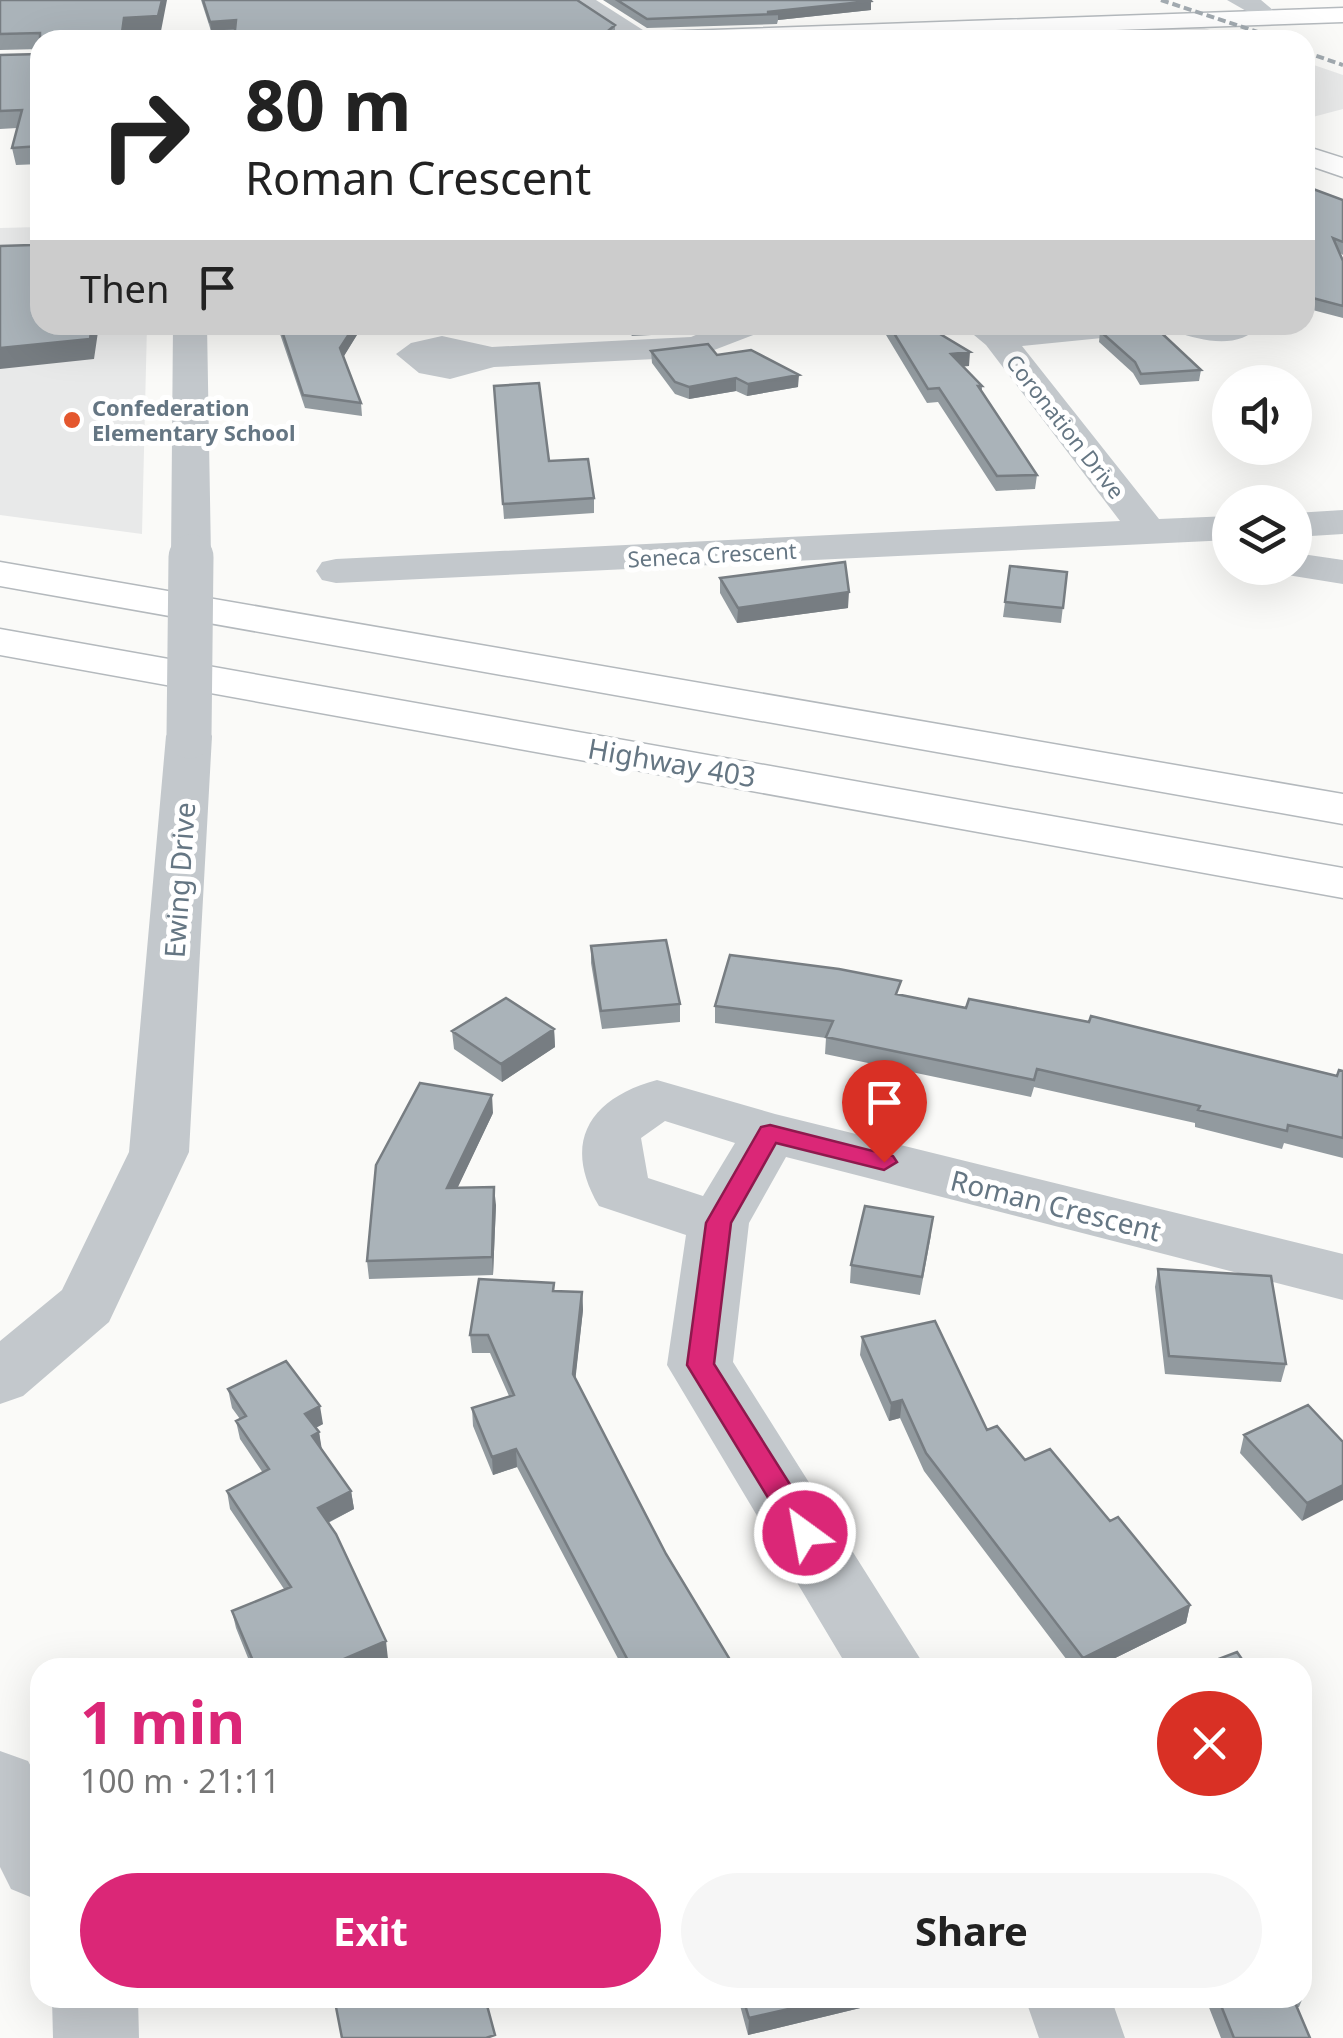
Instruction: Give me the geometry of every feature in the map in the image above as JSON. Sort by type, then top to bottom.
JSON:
[{"type":"main road","points":[[934,0],[986,30]]},
{"type":"main road","points":[[921,30],[1343,15]]},
{"type":"main road","points":[[1315,158],[1343,168]]},
{"type":"main road","points":[[0,574],[1343,809]]},
{"type":"main road","name":"Highway 403","points":[[0,642],[1343,883]]},
{"type":"street","points":[[580,0],[631,30]]},
{"type":"street","points":[[1239,0],[1256,6],[1269,17]]},
{"type":"street","name":"Ewing Drive","points":[[0,1378],[86,1305],[159,1152],[190,736],[190,335]]},
{"type":"street","points":[[489,357],[696,347],[725,335]]},
{"type":"street","name":"Coronation Drive","points":[[990,335],[1149,533]]},
{"type":"street","points":[[1312,524],[1343,522]]},
{"type":"street","name":"Seneca Crescent","points":[[336,571],[1212,529]]},
{"type":"street","name":"Seneca Crescent","points":[[1089,536],[1212,553]]},
{"type":"street","points":[[1312,568],[1343,572]]},
{"type":"street","name":"Roman Crescent","points":[[718,1223],[620,1191],[612,1132],[656,1100],[770,1133],[1343,1277]]},
{"type":"street","points":[[770,1133],[718,1223],[700,1365],[882,1658]]},
{"type":"street","points":[[0,1786],[30,1843]]},
{"type":"street","points":[[94,2008],[96,2038]]},
{"type":"street","points":[[1072,2008],[1082,2038]]},
{"type":"shaded area","points":[[1201,27],[1210,30],[1102,30]]},
{"type":"shaded area","points":[[1315,65],[1343,75],[1343,109],[1315,116]]},
{"type":"shaded area","name":"Confederation Elementary School","points":[[30,227],[30,335],[147,335],[142,534],[0,515],[0,228]]},
{"type":"building","points":[[0,0],[162,0],[158,16],[124,18],[122,30],[30,30],[30,33],[0,34]]},
{"type":"building","points":[[203,0],[577,0],[615,25],[609,30],[235,30],[236,20],[210,22]]},
{"type":"building","points":[[617,0],[871,1],[767,12],[778,14],[647,19]]},
{"type":"building","points":[[30,54],[30,147],[12,148],[22,110],[0,111],[0,55]]},
{"type":"building","points":[[1315,190],[1343,200],[1343,242],[1333,238],[1343,261],[1343,306],[1315,299]]},
{"type":"building","points":[[30,245],[30,335],[91,335],[90,339],[0,348],[0,246]]},
{"type":"building","points":[[283,335],[348,335],[340,348],[361,403],[303,395]]},
{"type":"building","points":[[895,335],[942,335],[970,352],[951,354],[982,386],[978,386],[1037,475],[997,476],[939,388],[928,389]]},
{"type":"building","points":[[1105,335],[1164,335],[1201,370],[1141,374],[1135,362]]},
{"type":"building","points":[[708,344],[717,355],[751,350],[799,375],[748,384],[736,378],[689,387],[675,382],[651,351]]},
{"type":"building","points":[[539,383],[549,461],[588,459],[594,498],[503,504],[494,386]]},
{"type":"building","points":[[845,562],[849,592],[738,608],[720,578]]},
{"type":"building","points":[[1010,566],[1067,572],[1063,608],[1005,602]]},
{"type":"building","points":[[666,940],[680,1004],[601,1011],[591,946]]},
{"type":"building","points":[[730,955],[901,981],[896,994],[966,1008],[969,999],[1089,1022],[1091,1016],[1337,1076],[1339,1070],[1343,1071],[1343,1138],[1288,1125],[1287,1131],[1198,1110],[1200,1106],[1037,1069],[1034,1080],[826,1037],[833,1021],[715,1006]]},
{"type":"building","points":[[506,998],[554,1029],[501,1064],[452,1031]]},
{"type":"building","points":[[420,1083],[492,1095],[447,1188],[494,1187],[492,1257],[367,1261],[376,1165]]},
{"type":"building","points":[[865,1206],[933,1217],[922,1277],[851,1265]]},
{"type":"building","points":[[1158,1269],[1271,1276],[1286,1364],[1169,1356]]},
{"type":"building","points":[[479,1279],[554,1283],[553,1291],[582,1292],[573,1374],[666,1554],[729,1658],[627,1658],[516,1449],[492,1457],[472,1408],[514,1395],[488,1335],[470,1335]]},
{"type":"building","points":[[935,1321],[987,1430],[997,1426],[1025,1460],[1050,1449],[1110,1521],[1118,1517],[1190,1605],[1083,1658],[926,1453],[902,1400],[891,1403],[862,1337]]},
{"type":"building","points":[[286,1361],[320,1406],[305,1414],[319,1432],[312,1436],[351,1491],[318,1508],[336,1534],[386,1641],[346,1658],[252,1658],[232,1611],[291,1587],[227,1491],[269,1469],[236,1421],[246,1416],[228,1389]]},
{"type":"building","points":[[1308,1405],[1343,1442],[1343,1485],[1307,1503],[1244,1435]]},
{"type":"building","points":[[336,2008],[488,2008],[495,2035],[486,2038],[342,2038]]},
{"type":"building","points":[[746,2008],[793,2008],[749,2018]]},
{"type":"building","points":[[1222,2008],[1297,2008],[1310,2038],[1234,2038]]},
{"type":"railway","points":[[1161,0],[1252,30]]},
{"type":"railway","points":[[1315,55],[1343,65]]},
{"type":"place","name":"Confederation Elementary School","points":[[72,420]]},
{"type":"route","points":[[805,1533],[700,1365],[718,1223],[770,1133],[884,1162]]}]
